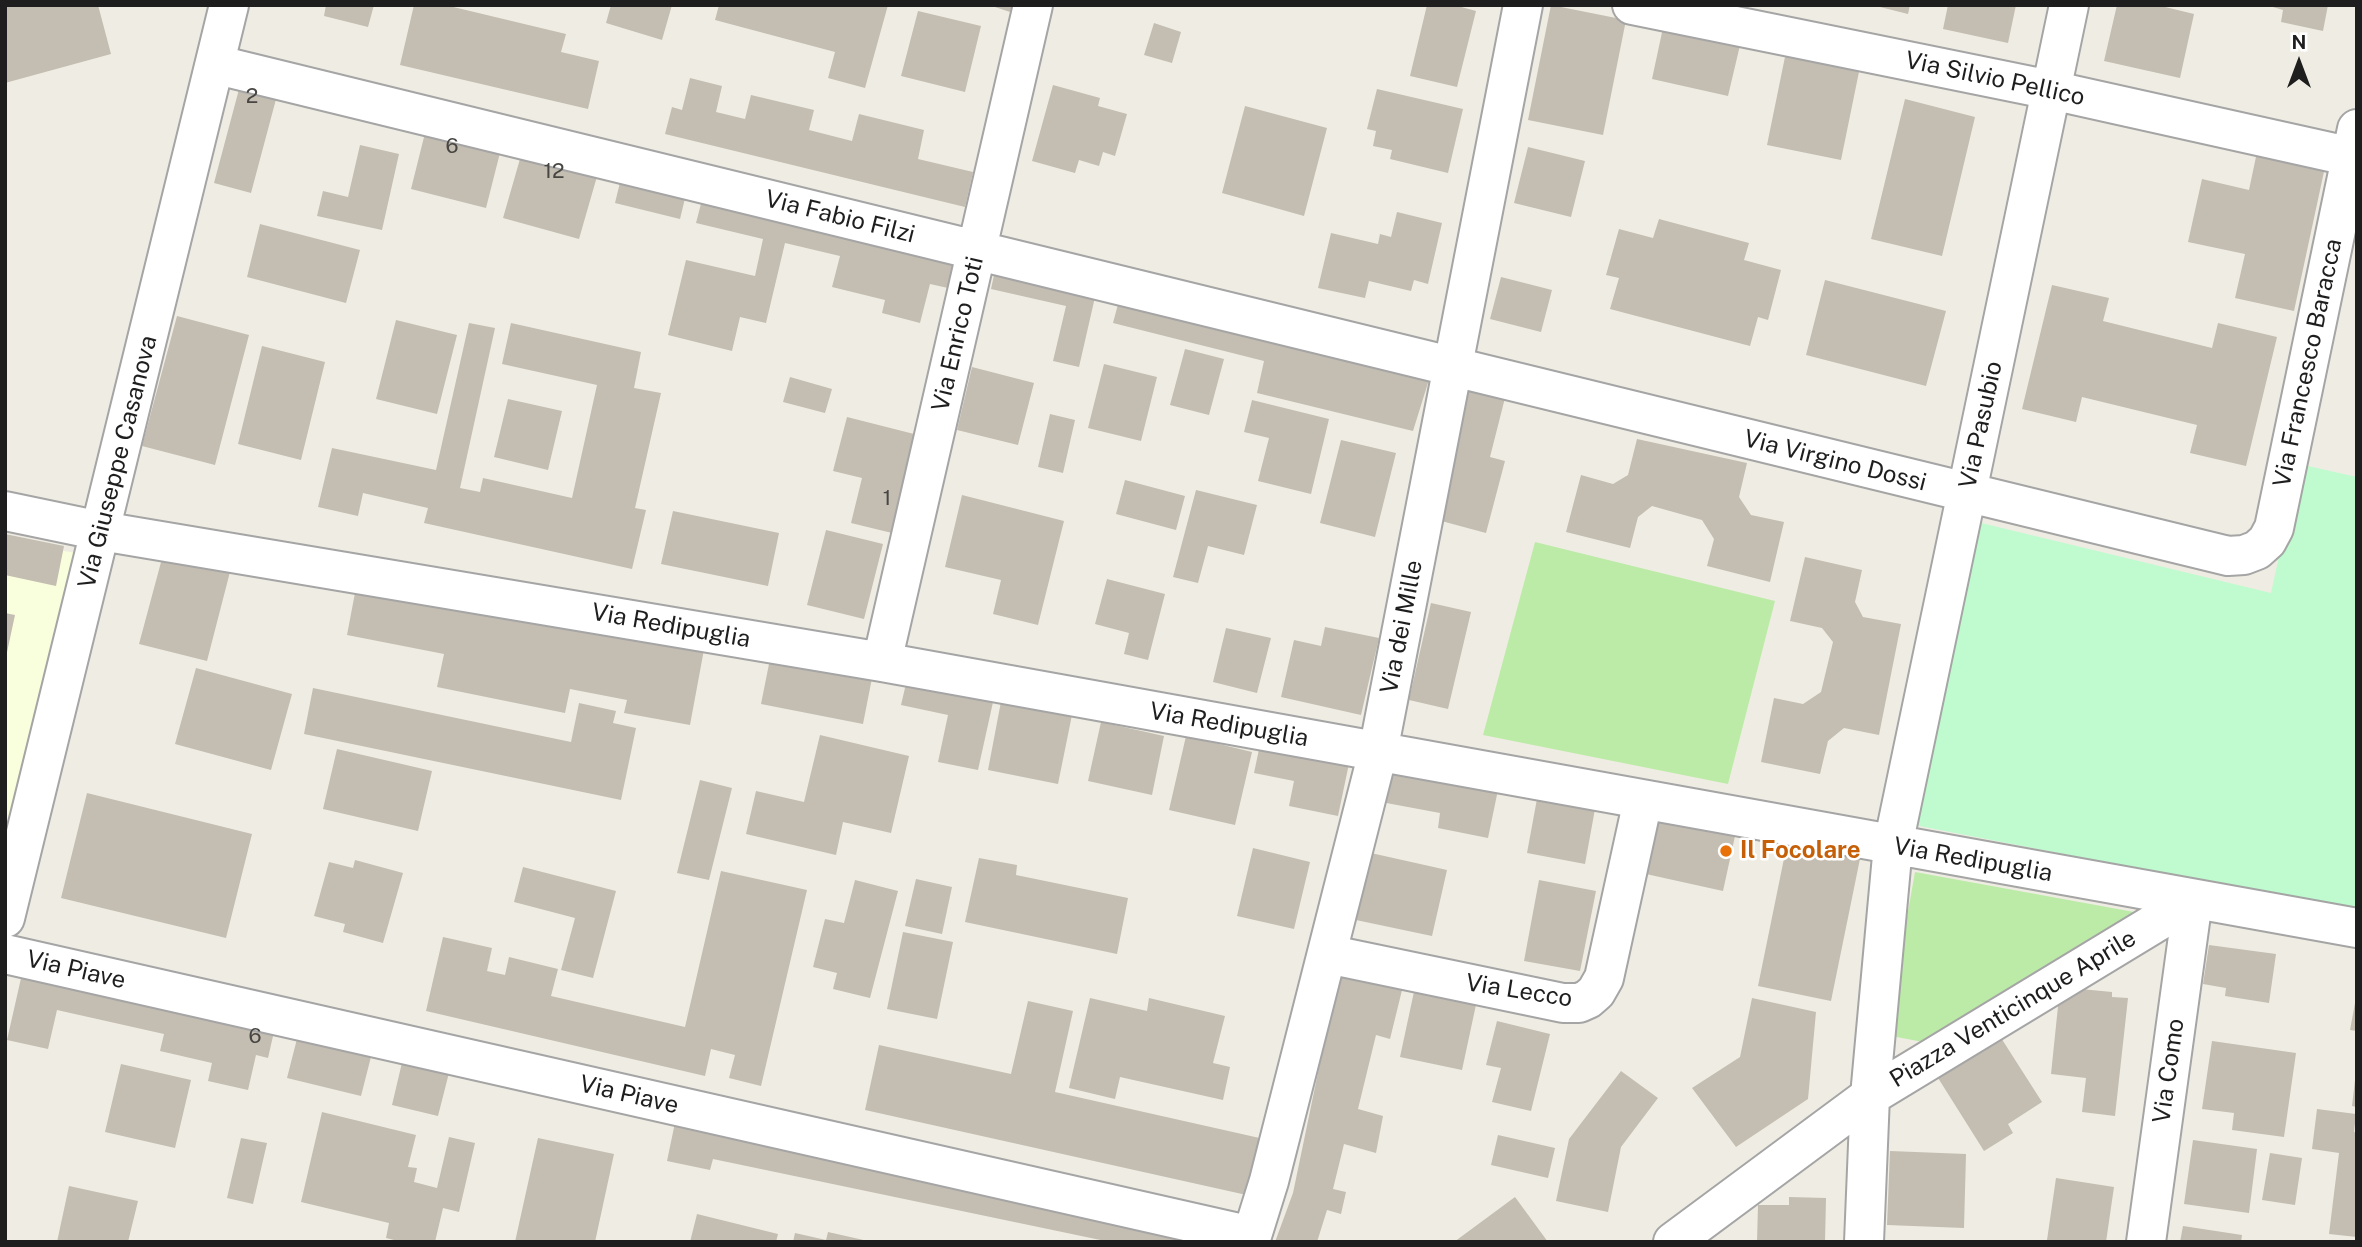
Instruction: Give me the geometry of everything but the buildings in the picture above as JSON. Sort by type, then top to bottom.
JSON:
[{"type":"street","name":"Via Giuseppe Casanova","points":[[5,918],[229,5]]},
{"type":"street","name":"Via Enrico Toti","points":[[882,662],[1033,5]]},
{"type":"street","name":"Via dei Mille","points":[[1251,1239],[1269,1181],[1378,752],[1523,5]]},
{"type":"street","name":"Via Silvio Pellico","points":[[1632,5],[2355,148]]},
{"type":"street","name":"Via Pasubio","points":[[1893,845],[2069,5]]},
{"type":"street","name":"Via Fabio Filzi","points":[[226,67],[1454,368]]},
{"type":"street","name":"Via Francesco Baracca","points":[[2257,550],[2267,541],[2276,518],[2355,148]]},
{"type":"street","name":"Via Virgino Dossi","points":[[1454,368],[2228,556],[2244,555],[2257,550]]},
{"type":"street","name":"Via Redipuglia","points":[[5,511],[101,531],[882,662],[2357,928]]},
{"type":"street","name":"Via Lecco","points":[[1326,954],[1563,1003],[1579,1003],[1588,999],[1596,992],[1604,978],[1643,800]]},
{"type":"street","name":"Piazza Venticinque Aprile","points":[[1870,1096],[1893,845]]},
{"type":"street","name":"Piazza Venticinque Aprile","points":[[1870,1096],[2193,900]]},
{"type":"street","name":"Via Como","points":[[2146,1242],[2193,900]]},
{"type":"street","name":"Via Piave","points":[[5,954],[1251,1239]]},
{"type":"street","points":[[1673,1242],[1870,1096]]},
{"type":"street","points":[[1864,1242],[1870,1096]]},
{"type":"shaded area","points":[[5,541],[76,553],[5,867]]},
{"type":"green space","points":[[2299,464],[2357,477],[2357,911],[1914,825],[1973,521],[2271,593]]},
{"type":"green space","points":[[1535,542],[1775,601],[1728,784],[1483,735]]},
{"type":"green space","points":[[1915,872],[2145,914],[1923,1042],[1886,1035]]},
{"type":"place","name":"Il Focolare","points":[[1726,851]]}]
